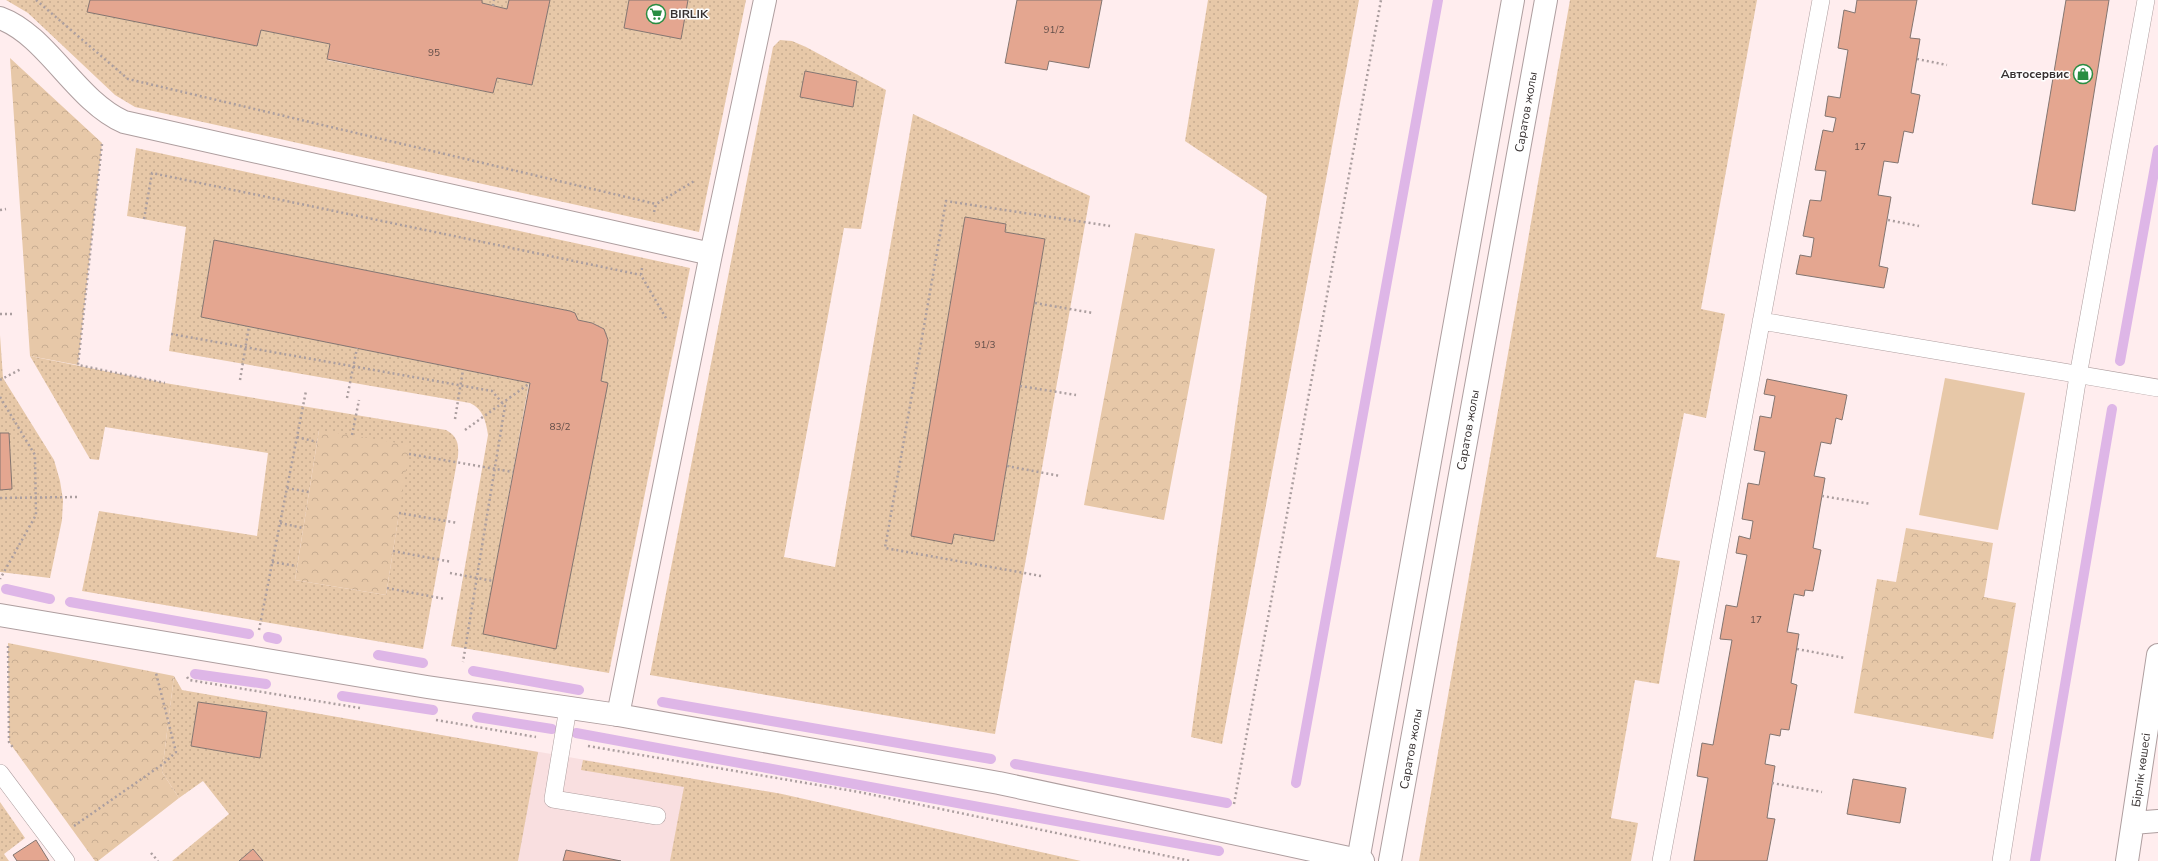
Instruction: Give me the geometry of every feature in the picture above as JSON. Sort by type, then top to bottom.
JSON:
[{"type":"street","points":[[618,715],[711,254],[765,0]]},
{"type":"street","points":[[0,615],[458,692],[618,715],[999,783],[1360,861],[1513,0]]},
{"type":"street","name":"Саратов жолы","points":[[1390,861],[1546,0]]},
{"type":"street","points":[[0,18],[13,23],[28,36],[100,108],[124,122],[647,241],[711,254]]},
{"type":"street","name":"Бірлік көшесі","points":[[2127,861],[2158,655]]},
{"type":"street","points":[[2133,823],[2158,821]]},
{"type":"lane","points":[[1661,861],[1821,0]]},
{"type":"lane","points":[[2001,861],[2078,376],[2146,0]]},
{"type":"lane","points":[[1761,321],[2078,376],[2158,388]]},
{"type":"lane","points":[[568,708],[553,798],[658,816]]},
{"type":"lane","points":[[0,773],[66,861]]},
{"type":"path","points":[[36,0],[128,79],[656,204],[697,180]]},
{"type":"path","points":[[492,6],[494,0]]},
{"type":"path","points":[[1228,832],[1381,0]]},
{"type":"path","points":[[1917,60],[1947,65]]},
{"type":"path","points":[[102,143],[78,365],[165,383]]},
{"type":"path","points":[[144,219],[152,173],[641,275]]},
{"type":"path","points":[[1041,576],[885,548],[946,201],[1110,226]]},
{"type":"path","points":[[656,204],[641,275],[668,323]]},
{"type":"path","points":[[0,210],[6,209]]},
{"type":"path","points":[[1888,220],[1919,226]]},
{"type":"path","points":[[1035,303],[1093,313]]},
{"type":"path","points":[[0,314],[13,314]]},
{"type":"path","points":[[240,380],[248,326]]},
{"type":"path","points":[[171,334],[492,391],[505,406],[478,578],[458,692]]},
{"type":"path","points":[[347,398],[357,348]]},
{"type":"path","points":[[0,380],[21,369]]},
{"type":"path","points":[[455,419],[463,370]]},
{"type":"path","points":[[465,430],[530,383]]},
{"type":"path","points":[[1020,386],[1076,395]]},
{"type":"path","points":[[254,657],[306,391]]},
{"type":"path","points":[[0,397],[35,455],[36,498],[36,516],[0,579]]},
{"type":"path","points":[[352,435],[359,400]]},
{"type":"path","points":[[297,437],[317,442]]},
{"type":"path","points":[[409,454],[513,472]]},
{"type":"path","points":[[1007,466],[1060,476]]},
{"type":"path","points":[[287,488],[309,492]]},
{"type":"path","points":[[1822,496],[1871,504]]},
{"type":"path","points":[[0,498],[79,497]]},
{"type":"path","points":[[399,513],[458,523]]},
{"type":"path","points":[[280,523],[303,528]]},
{"type":"path","points":[[393,551],[452,562]]},
{"type":"path","points":[[272,562],[297,566]]},
{"type":"path","points":[[450,573],[493,581]]},
{"type":"path","points":[[387,588],[445,599]]},
{"type":"path","points":[[8,644],[9,742],[18,754]]},
{"type":"path","points":[[1797,649],[1845,658]]},
{"type":"path","points":[[71,828],[163,764],[176,752],[156,673]]},
{"type":"path","points":[[186,674],[189,680],[361,708]]},
{"type":"path","points":[[430,719],[859,792],[1190,861]]},
{"type":"path","points":[[1772,783],[1822,792]]},
{"type":"path","points":[[152,853],[158,861]]},
{"type":"shaded area","points":[[441,735],[782,794],[770,861],[419,861]]},
{"type":"green space","points":[[6,0],[90,0],[88,11],[257,46],[261,30],[330,44],[327,60],[493,93],[497,78],[532,85],[550,0],[629,0],[624,28],[681,38],[688,0],[746,0],[699,232],[135,107],[115,95],[28,13]]},
{"type":"green space","points":[[482,0],[509,0],[507,9],[482,3]]},
{"type":"green space","points":[[1208,0],[1359,0],[1222,744],[1191,737],[1267,196],[1185,141]]},
{"type":"green space","points":[[1570,0],[1757,0],[1701,309],[1725,314],[1706,418],[1684,413],[1656,557],[1680,561],[1659,684],[1635,680],[1611,818],[1638,823],[1631,861],[1419,861]]},
{"type":"green space","points":[[780,40],[792,41],[886,90],[861,229],[844,228],[784,557],[835,567],[913,114],[1090,196],[995,734],[650,675],[773,47]],"holes":[[[805,71],[857,81],[853,106],[801,97]],[[965,217],[1006,224],[1005,232],[1045,239],[994,541],[954,534],[952,543],[911,536]]]},
{"type":"green space","points":[[10,58],[102,143],[78,365],[30,356]]},
{"type":"green space","points":[[136,148],[690,268],[609,673],[451,646],[488,435],[485,420],[478,409],[470,403],[169,351],[186,227],[127,216]],"holes":[[[214,240],[575,313],[578,320],[592,323],[604,329],[608,340],[601,381],[607,383],[556,648],[493,581],[529,383],[201,317]]]},
{"type":"green space","points":[[1135,233],[1215,249],[1164,520],[1084,505]]},
{"type":"green space","points":[[0,335],[3,378],[54,460],[60,481],[63,500],[62,520],[50,578],[0,572]]},
{"type":"green space","points":[[30,356],[165,383],[446,430],[455,437],[458,447],[458,456],[423,649],[82,591],[99,511],[257,536],[268,453],[105,427],[99,460],[90,459]],"holes":[[[319,430],[399,513],[386,595],[295,580]]]},
{"type":"green space","points":[[1945,378],[2025,393],[1998,530],[1919,515]]},
{"type":"green space","points":[[319,430],[410,445],[386,595],[295,580]]},
{"type":"green space","points":[[1906,528],[1993,543],[1984,597],[2016,603],[1993,739],[1854,713],[1877,579],[1896,582]]},
{"type":"green space","points":[[8,643],[174,676],[162,772],[179,798],[98,861],[95,861],[9,742]]},
{"type":"green space","points":[[174,676],[182,690],[538,752],[518,861],[263,861],[253,849],[239,861],[172,861],[229,814],[203,781],[179,798],[162,772]],"holes":[[[198,702],[267,712],[260,758],[191,746]]]},
{"type":"green space","points":[[583,760],[782,794],[1081,861],[670,861],[684,787],[581,770]]},
{"type":"green space","points":[[0,802],[25,838],[4,854],[9,861],[0,861]]},
{"type":"building","points":[[90,0],[482,0],[482,3],[507,9],[509,0],[550,0],[532,85],[497,78],[493,93],[327,59],[330,44],[261,30],[257,46],[87,12]]},
{"type":"building","name":"BIRLIK","points":[[629,0],[688,0],[681,39],[624,28]]},
{"type":"building","points":[[1017,0],[1102,0],[1089,68],[1049,61],[1047,70],[1005,63]]},
{"type":"building","points":[[1857,0],[1917,0],[1910,38],[1920,39],[1911,93],[1920,95],[1913,133],[1904,131],[1898,163],[1884,161],[1878,195],[1891,197],[1879,266],[1888,268],[1884,288],[1796,274],[1800,255],[1811,257],[1814,238],[1803,236],[1810,200],[1821,201],[1826,171],[1815,170],[1823,130],[1833,132],[1836,118],[1825,116],[1828,96],[1840,98],[1848,50],[1838,48],[1844,10],[1855,13]]},
{"type":"building","points":[[2066,0],[2109,0],[2075,211],[2032,204]]},
{"type":"building","points":[[805,71],[857,81],[853,107],[800,97]]},
{"type":"building","points":[[965,217],[1006,224],[1005,232],[1045,239],[994,541],[954,534],[952,544],[911,536]]},
{"type":"building","points":[[214,240],[570,311],[575,313],[578,320],[592,323],[604,329],[608,340],[601,381],[608,383],[556,649],[483,634],[530,383],[201,317]]},
{"type":"building","points":[[1767,379],[1847,395],[1842,420],[1836,418],[1831,444],[1821,442],[1814,476],[1825,478],[1813,548],[1821,550],[1813,591],[1805,590],[1804,596],[1794,594],[1787,632],[1799,634],[1791,683],[1797,685],[1789,730],[1781,729],[1780,736],[1770,734],[1765,764],[1775,766],[1767,818],[1775,819],[1767,861],[1694,861],[1708,778],[1697,776],[1702,743],[1713,745],[1732,640],[1720,639],[1726,605],[1737,607],[1747,555],[1736,553],[1739,536],[1750,539],[1753,521],[1742,519],[1748,483],[1759,485],[1765,452],[1754,450],[1760,416],[1771,418],[1775,396],[1764,394]]},
{"type":"building","points":[[0,433],[9,433],[12,489],[0,490]]},
{"type":"building","points":[[198,702],[267,712],[260,758],[191,746]]},
{"type":"building","points":[[1853,779],[1906,788],[1900,823],[1847,814]]},
{"type":"building","points":[[36,840],[49,861],[17,861],[13,855]]},
{"type":"building","points":[[253,849],[263,861],[239,861]]},
{"type":"building","points":[[566,850],[621,861],[563,861]]},
{"type":"waterway","points":[[1296,783],[1438,0]]},
{"type":"waterway","points":[[2120,361],[2158,150]]},
{"type":"waterway","points":[[2035,861],[2112,409]]},
{"type":"waterway","points":[[6,589],[50,599]]},
{"type":"waterway","points":[[70,602],[249,634]]},
{"type":"waterway","points":[[268,637],[277,639]]},
{"type":"waterway","points":[[378,655],[423,663]]},
{"type":"waterway","points":[[473,671],[579,690]]},
{"type":"waterway","points":[[195,674],[266,684]]},
{"type":"waterway","points":[[342,696],[433,710]]},
{"type":"waterway","points":[[662,702],[991,759]]},
{"type":"waterway","points":[[477,717],[552,729]]},
{"type":"waterway","points":[[576,733],[1219,851]]},
{"type":"waterway","points":[[1015,764],[1227,803]]},
{"type":"place","name":"BIRLIK","points":[[656,14]]},
{"type":"place","name":"Автосервис","points":[[2083,74]]}]
